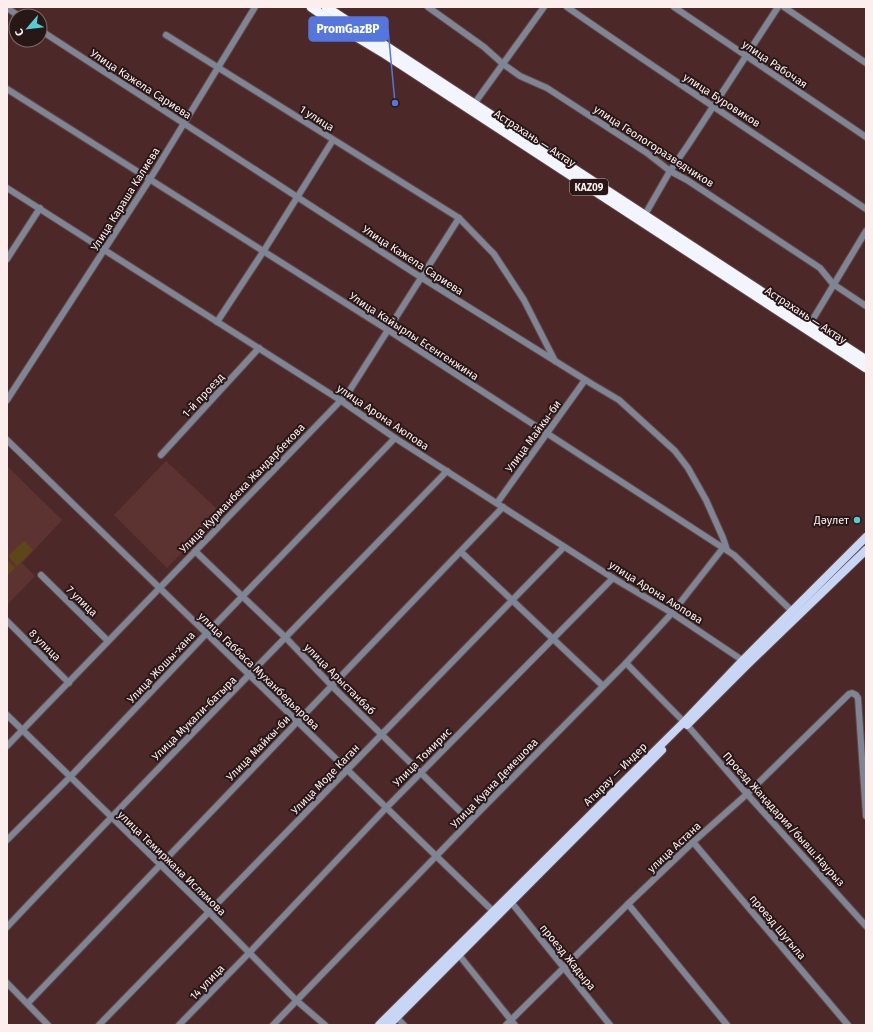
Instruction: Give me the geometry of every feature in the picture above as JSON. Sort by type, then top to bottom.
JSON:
[{"type":"highway","name":"Астрахань — Актау","points":[[311,7],[866,360]]},
{"type":"highway","name":"Астрахань — Актау","points":[[326,7],[474,104],[642,218]]},
{"type":"highway","name":"Астрахань — Актау","points":[[709,261],[866,368]]},
{"type":"main road","name":"Атырау — Индер","points":[[795,614],[866,537]]},
{"type":"main road","name":"Атырау — Индер","points":[[390,1025],[459,955],[496,914],[511,902],[746,662],[795,614],[866,550]]},
{"type":"main road","name":"Атырау — Индер","points":[[379,1025],[496,914],[686,724]]},
{"type":"street","name":"Улица Караша Калиева","points":[[7,400],[150,179],[255,7]]},
{"type":"street","name":"улица Геологоразведчиков","points":[[428,7],[484,47],[503,64],[520,76],[547,88],[647,153],[670,171],[687,180],[820,268],[833,284],[866,306]]},
{"type":"street","points":[[474,104],[544,7]]},
{"type":"street","name":"улица Буровиков","points":[[567,7],[649,65],[714,106],[866,209]]},
{"type":"street","name":"улица Рабочая","points":[[674,7],[866,136]]},
{"type":"street","points":[[642,218],[670,171],[778,7]]},
{"type":"street","points":[[784,7],[866,63]]},
{"type":"street","name":"1 улица","points":[[166,34],[459,218],[494,254],[524,300],[555,361]]},
{"type":"street","name":"Улица Кажела Сариева","points":[[48,35],[422,278],[619,400],[675,451],[688,468],[706,500],[723,538],[725,549]]},
{"type":"street","name":"Улица Кайырлы Есенгенжина","points":[[7,89],[388,330],[547,435],[725,549],[734,555],[795,614]]},
{"type":"street","points":[[217,322],[264,252],[333,140]]},
{"type":"street","name":"улица Арона Аюпова","points":[[7,188],[259,348],[340,400],[395,438],[613,578],[672,613],[746,662]]},
{"type":"street","points":[[7,260],[40,208]]},
{"type":"street","name":"Улица Курманбека Жандарбекова","points":[[7,746],[348,392],[459,218]]},
{"type":"street","points":[[810,324],[866,231]]},
{"type":"street","name":"1-й проезд","points":[[161,455],[259,348]]},
{"type":"street","name":"Улица Майкы-би","points":[[497,503],[585,380]]},
{"type":"street","name":"Улица Жошы-хана","points":[[7,840],[70,777],[395,438]]},
{"type":"street","name":"улица Габбаса Муханбедьярова","points":[[7,440],[496,914]]},
{"type":"street","name":"Улица Мукали-батыра","points":[[7,928],[111,817],[250,676],[447,471]]},
{"type":"street","name":"Улица Майкы-би","points":[[28,1003],[503,507]]},
{"type":"street","name":"Улица Моде Каган","points":[[99,1025],[564,546]]},
{"type":"street","name":"Улица Куана Демешова","points":[[273,1025],[470,821],[626,663],[672,613],[725,549]]},
{"type":"street","name":"улица Арыстанбаб","points":[[195,551],[286,638],[332,686],[470,821]]},
{"type":"street","points":[[461,552],[603,686]]},
{"type":"street","name":"7 улица","points":[[41,575],[108,641]]},
{"type":"street","name":"Улица Томирис","points":[[249,953],[386,808],[613,578]]},
{"type":"street","name":"8 улица","points":[[7,621],[69,682]]},
{"type":"street","name":"Проезд Жаңадария/бывш.Наурыз","points":[[626,663],[686,724],[866,926]]},
{"type":"street","name":"улица Астана","points":[[506,1025],[513,1023],[563,967],[693,842],[747,794],[849,694],[852,693],[858,698],[866,816]]},
{"type":"street","name":"улица Темиржана Ислямова","points":[[7,715],[209,912],[297,1001],[325,1025]]},
{"type":"street","name":"проезд Шугыла","points":[[693,842],[848,1025]]},
{"type":"street","name":"проезд Жадыра","points":[[511,902],[610,1025]]},
{"type":"street","points":[[628,904],[727,1025]]},
{"type":"street","name":"14 улица","points":[[179,1025],[249,953]]},
{"type":"street","points":[[459,955],[513,1023]]},
{"type":"street","points":[[7,983],[48,1025]]},
{"type":"street","points":[[397,1018],[404,1025]]},
{"type":"shaded area","points":[[166,461],[221,513],[167,568],[114,515]]},
{"type":"shaded area","points":[[7,466],[62,520],[22,563],[35,576],[7,605]]},
{"type":"shaded area","points":[[24,541],[33,550],[17,566],[8,556]]},
{"type":"shaded area","points":[[7,560],[15,568],[7,576]]},
{"type":"place","name":"PromGazBP","points":[[395,103]]},
{"type":"place","name":"Дәулет","points":[[857,520]]}]
